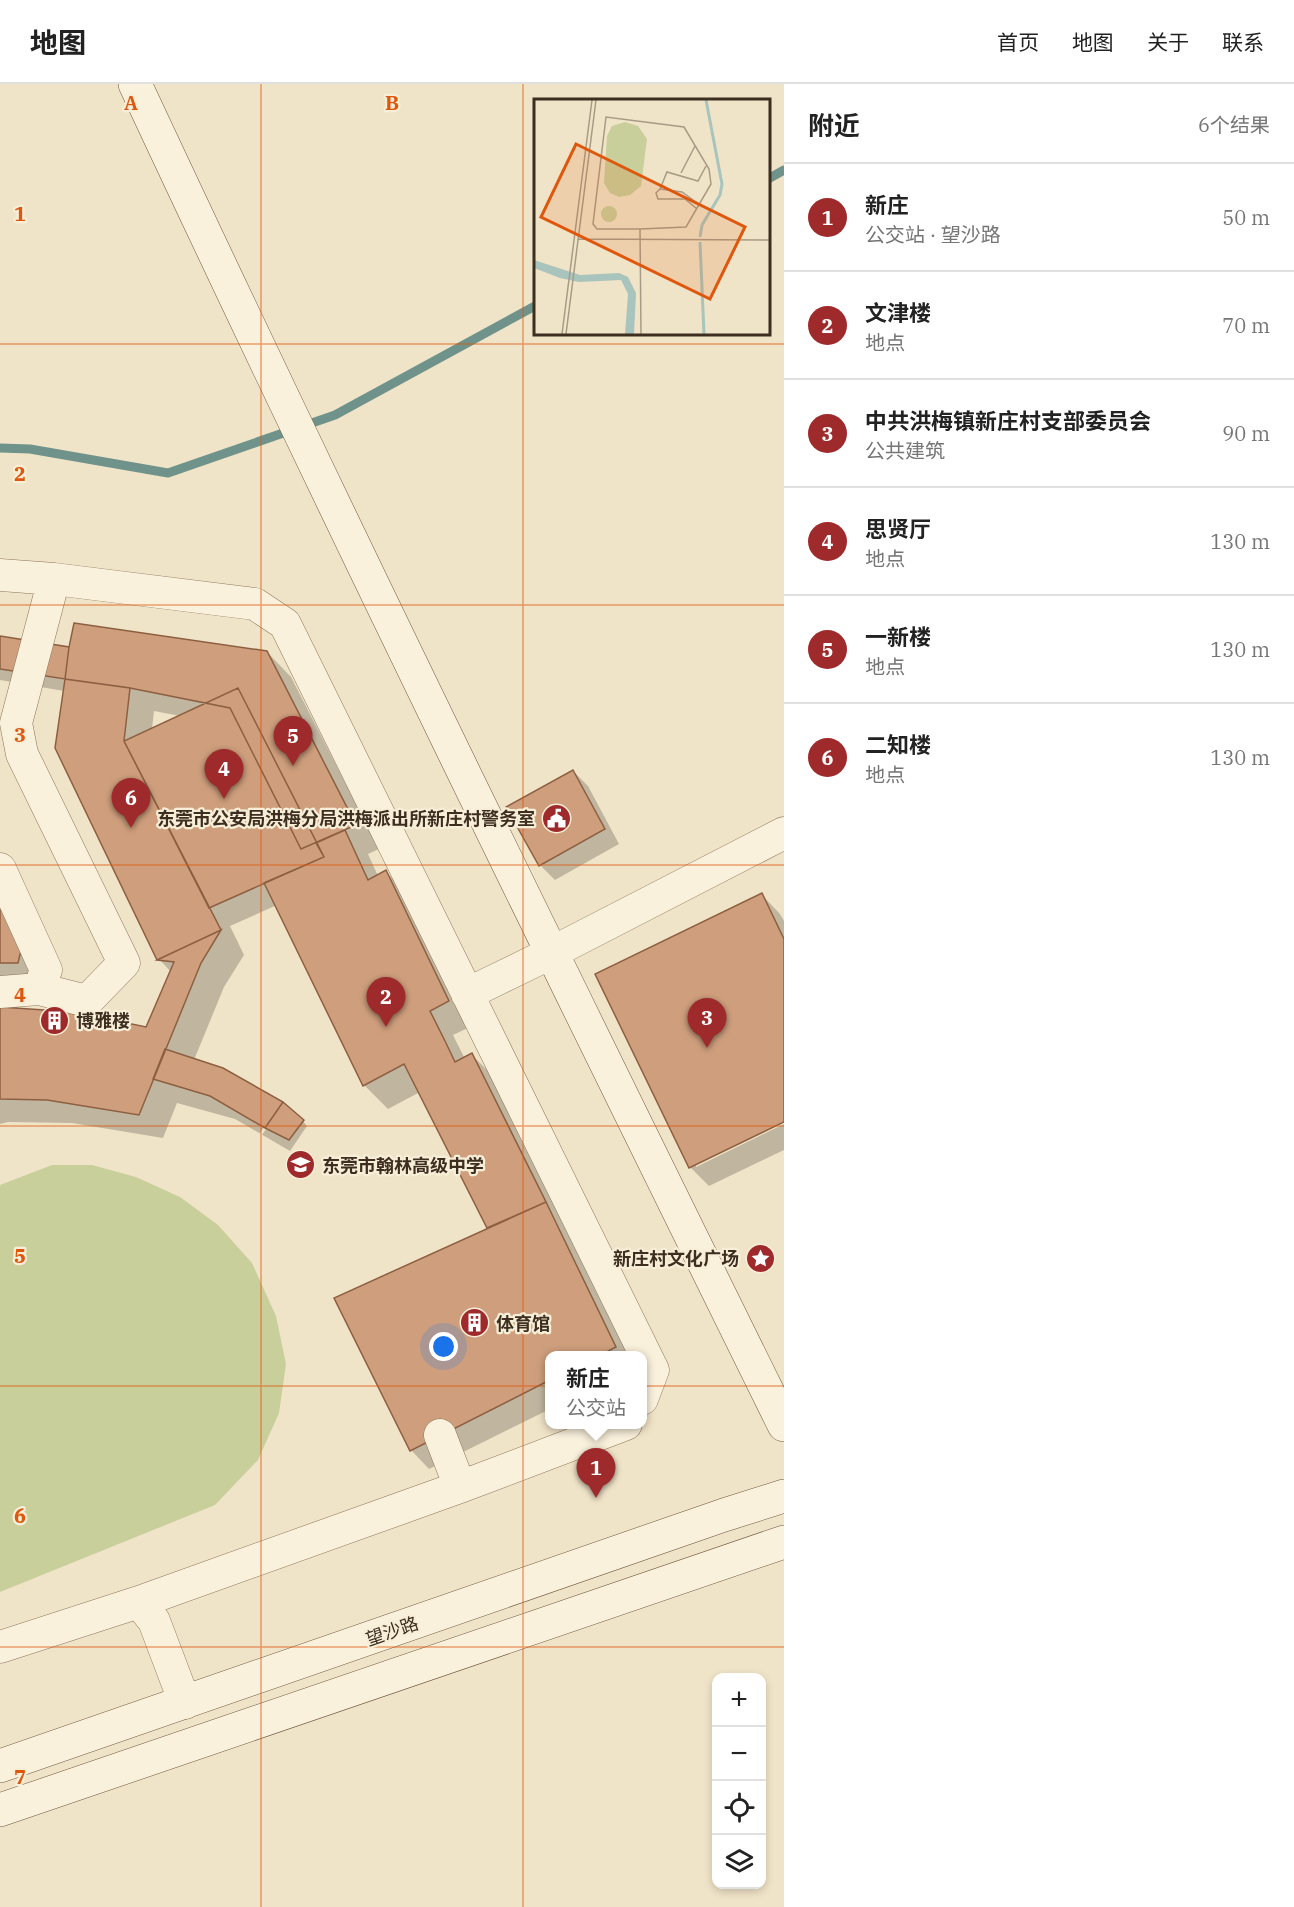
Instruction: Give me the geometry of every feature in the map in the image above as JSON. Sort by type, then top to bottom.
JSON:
[{"type":"main road","points":[[135,84],[363,567],[784,1425]]},
{"type":"main road","name":"望沙路","points":[[0,1766],[784,1496]]},
{"type":"main road","points":[[0,1810],[784,1542]]},
{"type":"street","points":[[1,579],[54,579],[255,604],[285,624],[466,1007],[643,1351]]},
{"type":"street","points":[[0,992],[39,989],[87,1001],[124,963],[22,754],[16,723],[54,579]]},
{"type":"street","points":[[466,1007],[551,953],[784,833]]},
{"type":"street","points":[[0,868],[46,970],[39,989]]},
{"type":"street","points":[[647,1358],[653,1370],[647,1386]]},
{"type":"street","points":[[0,1647],[138,1602],[460,1487],[614,1429]]},
{"type":"street","points":[[440,1435],[460,1487]]},
{"type":"street","points":[[138,1602],[154,1621],[185,1703]]},
{"type":"green space","points":[[52,1165],[92,1165],[136,1177],[180,1197],[218,1225],[252,1263],[276,1316],[286,1364],[279,1413],[258,1460],[215,1505],[0,1592],[0,1185]]},
{"type":"building","points":[[74,623],[267,651],[356,825],[301,849],[230,708],[130,688],[65,679]]},
{"type":"building","points":[[0,636],[69,647],[65,679],[0,669]]},
{"type":"building","points":[[65,679],[130,688],[124,741],[221,930],[157,960],[55,748]]},
{"type":"building","points":[[238,688],[324,857],[209,908],[124,741]]},
{"type":"building","name":"东莞市公安局洪梅分局洪梅派出所新庄村警务室","points":[[573,770],[605,829],[539,866],[506,807]]},
{"type":"building","points":[[345,830],[368,880],[386,870],[449,1001],[430,1011],[455,1062],[472,1053],[546,1202],[487,1228],[404,1064],[363,1086],[264,883],[324,857],[316,843]]},
{"type":"building","points":[[0,890],[24,938],[18,963],[0,963]]},
{"type":"building","points":[[762,893],[784,939],[784,1122],[689,1168],[595,974]]},
{"type":"building","name":"博雅楼","points":[[221,930],[201,963],[139,1115],[47,1100],[0,1099],[0,1007],[74,1012],[146,1027],[174,962],[157,960]]},
{"type":"building","points":[[165,1049],[223,1068],[283,1102],[265,1128],[210,1096],[153,1079]]},
{"type":"building","points":[[283,1102],[304,1120],[289,1140],[265,1128]]},
{"type":"building","name":"体育馆","points":[[546,1202],[616,1347],[608,1351],[545,1351],[545,1383],[410,1451],[334,1298]]},
{"type":"waterway","points":[[769,178],[784,170]]},
{"type":"waterway","points":[[0,448],[30,449],[168,473],[335,415],[534,307]]},
{"type":"place","name":"一新楼","points":[[293,766]]},
{"type":"place","name":"思贤厅","points":[[224,799]]},
{"type":"place","name":"东莞市公安局洪梅分局洪梅派出所新庄村警务室","points":[[556,818]]},
{"type":"place","name":"二知楼","points":[[131,828]]},
{"type":"place","name":"博雅楼","points":[[55,1020]]},
{"type":"place","name":"文津楼","points":[[386,1027]]},
{"type":"place","name":"中共洪梅镇新庄村支部委员会","points":[[707,1048]]},
{"type":"place","name":"东莞市翰林高级中学","points":[[301,1165]]},
{"type":"place","name":"新庄村文化广场","points":[[760,1258]]},
{"type":"place","name":"体育馆","points":[[475,1323]]},
{"type":"place","name":"新庄","points":[[596,1498]]}]
